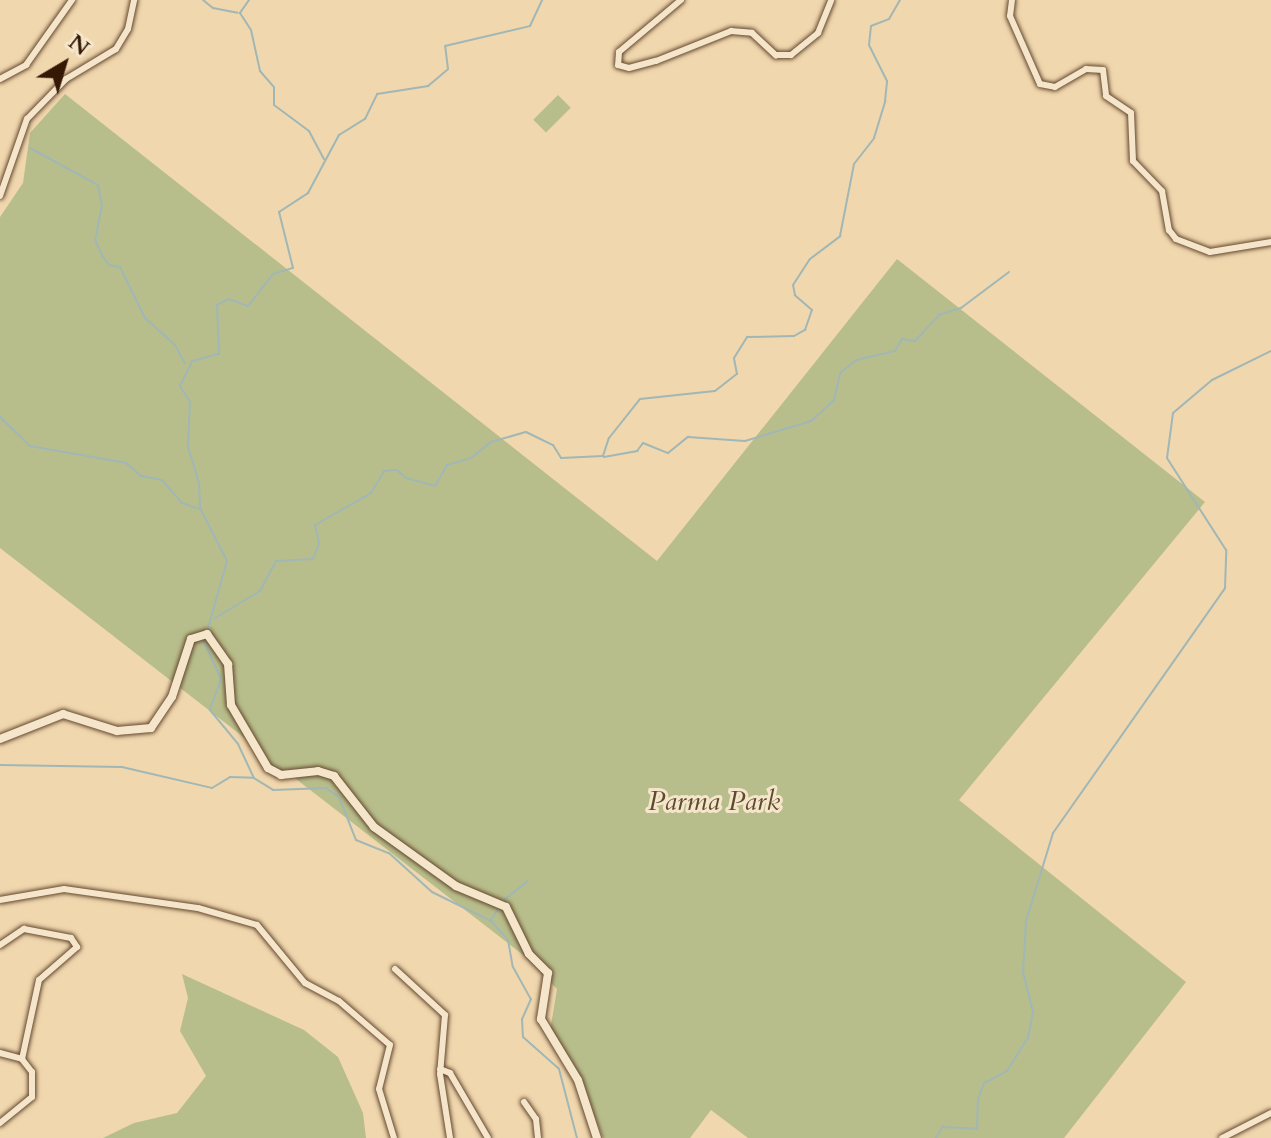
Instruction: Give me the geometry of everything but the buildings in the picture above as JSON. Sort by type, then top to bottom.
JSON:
[{"type":"main road","points":[[0,739],[63,714],[117,731],[151,728],[172,697],[191,639],[207,634],[228,664],[231,705],[268,768],[281,775],[318,771],[334,776],[374,827],[451,883],[506,907],[529,954],[548,973],[541,1019],[576,1076],[597,1138]]},
{"type":"street","points":[[0,79],[26,65],[72,0]]},
{"type":"street","points":[[0,196],[27,119],[66,79],[120,46],[134,0]]},
{"type":"street","points":[[681,0],[619,52],[618,65],[629,68],[656,61],[731,31],[752,33],[776,55],[791,55],[818,33],[831,0]]},
{"type":"street","points":[[1012,0],[1010,16],[1040,84],[1055,87],[1094,66],[1103,70],[1104,93],[1131,113],[1133,161],[1162,191],[1169,230],[1176,239],[1210,252],[1271,242]]},
{"type":"street","points":[[0,900],[30,891],[64,889],[250,920],[269,935],[305,983],[339,1001],[390,1045],[379,1089],[394,1138]]},
{"type":"street","points":[[0,945],[24,929],[63,935],[77,947],[39,980],[22,1059]]},
{"type":"street","points":[[395,969],[445,1015],[440,1069],[450,1138]]},
{"type":"street","points":[[0,1053],[22,1059],[31,1069],[32,1097],[0,1123]]},
{"type":"street","points":[[440,1069],[450,1073],[488,1138]]},
{"type":"street","points":[[524,1102],[536,1119],[538,1138]]},
{"type":"street","points":[[1222,1138],[1271,1113]]},
{"type":"green space","name":"Parma Park","points":[[65,94],[657,561],[897,259],[1205,502],[959,800],[1186,982],[1064,1138],[748,1138],[711,1110],[690,1138],[603,1138],[586,1094],[550,1031],[557,989],[522,954],[287,772],[276,773],[264,753],[0,548],[0,217],[23,183],[30,133]]},
{"type":"green space","points":[[558,95],[571,108],[546,132],[533,120]]},
{"type":"green space","points":[[182,974],[304,1030],[338,1057],[363,1113],[366,1138],[103,1138],[134,1123],[177,1113],[206,1076],[180,1031],[188,998]]},
{"type":"waterway","points":[[203,0],[213,8],[238,13]]},
{"type":"waterway","points":[[249,0],[240,13],[251,30],[260,71],[274,87],[274,105],[309,131],[324,159]]},
{"type":"waterway","points":[[208,628],[227,561],[200,508],[199,483],[188,447],[190,402],[180,386],[192,361],[219,354],[217,305],[229,299],[248,306],[273,274],[293,268],[279,212],[308,193],[339,135],[365,119],[377,94],[428,86],[448,69],[445,46],[530,26],[542,0]]},
{"type":"waterway","points":[[215,618],[260,591],[276,561],[313,559],[319,543],[315,525],[371,493],[384,471],[397,470],[406,478],[435,486],[447,465],[471,458],[491,442],[526,432],[553,445],[561,458],[603,456],[609,438],[640,399],[715,391],[737,374],[734,358],[747,337],[794,336],[805,330],[812,310],[795,295],[793,285],[810,259],[840,236],[854,164],[874,138],[885,101],[887,81],[869,45],[871,26],[889,19],[900,0]]},
{"type":"waterway","points":[[30,148],[98,185],[102,205],[95,240],[103,257],[109,265],[120,267],[145,318],[175,345],[185,364]]},
{"type":"waterway","points":[[604,457],[637,451],[643,443],[668,453],[688,437],[745,441],[811,421],[834,400],[840,373],[856,360],[895,351],[902,339],[915,341],[939,315],[961,308],[1009,272]]},
{"type":"waterway","points":[[936,1138],[942,1127],[977,1129],[978,1099],[984,1083],[1007,1071],[1028,1038],[1033,1012],[1023,972],[1026,921],[1053,833],[1225,588],[1226,550],[1167,458],[1173,413],[1212,380],[1271,351]]},
{"type":"waterway","points":[[0,417],[30,446],[126,463],[141,476],[162,480],[182,503],[199,509]]},
{"type":"waterway","points":[[203,640],[221,679],[210,710],[238,744],[254,778],[273,790],[326,788],[339,797],[356,840],[389,853],[432,892],[491,921],[508,940],[513,967],[531,999],[522,1019],[523,1037],[559,1069],[577,1138]]},
{"type":"waterway","points":[[0,765],[122,767],[212,788],[230,777],[254,778]]},
{"type":"waterway","points":[[505,899],[528,881]]},
{"type":"waterway","points":[[491,920],[498,909]]}]
